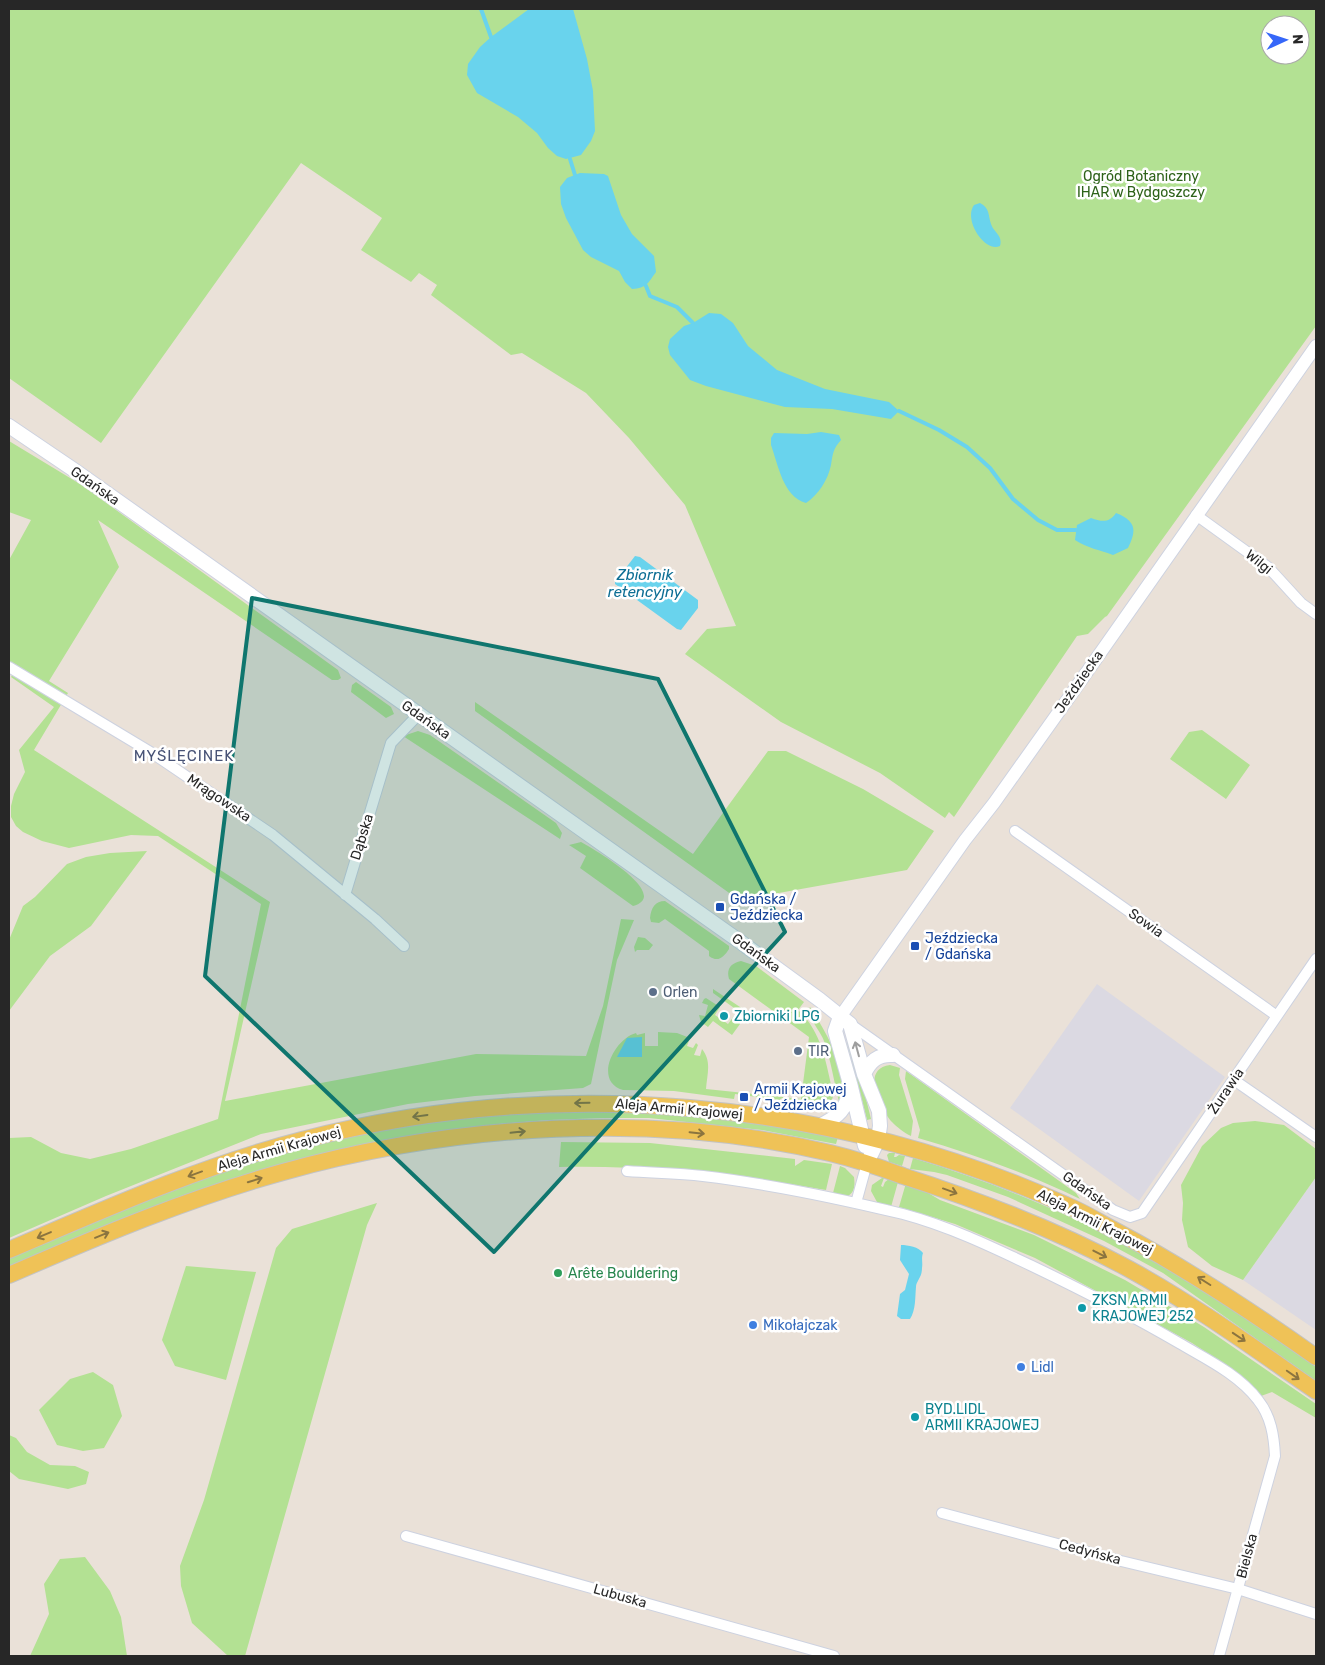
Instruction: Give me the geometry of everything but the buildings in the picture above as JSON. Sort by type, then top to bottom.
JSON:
[{"type":"main road","name":"Gdańska","points":[[9,426],[74,470],[742,943],[845,1020]]},
{"type":"main road","points":[[867,1163],[870,1138],[851,1087],[835,1031],[845,1020],[879,1112],[880,1126],[870,1138]]},
{"type":"main road","points":[[864,1074],[870,1063],[875,1059],[881,1056],[893,1055]]},
{"type":"main road","points":[[819,1126],[834,1118],[845,1108],[851,1087]]},
{"type":"main road","name":"Aleja Armii Krajowej","points":[[9,1250],[147,1192],[236,1159],[372,1124],[418,1116],[495,1107],[602,1103],[645,1104],[714,1110],[819,1126],[920,1150],[966,1165],[1069,1206],[1185,1270],[1316,1357]]},
{"type":"main road","name":"Aleja Armii Krajowej","points":[[9,1275],[133,1223],[228,1189],[288,1170],[334,1159],[428,1142],[550,1129],[642,1128],[761,1140],[805,1148],[867,1163],[999,1208],[1101,1254],[1193,1307],[1314,1389]]},
{"type":"street","name":"Jeździecka","points":[[845,1020],[965,840],[1054,719],[1316,346]]},
{"type":"street","name":"Wilgi","points":[[1196,515],[1268,567],[1301,603],[1316,614]]},
{"type":"street","name":"Mrągowska","points":[[9,667],[152,753],[273,835],[345,895]]},
{"type":"street","name":"Dąbska","points":[[345,895],[391,742],[418,715]]},
{"type":"street","name":"Sowia","points":[[1015,831],[1277,1016]]},
{"type":"street","points":[[345,895],[404,946]]},
{"type":"street","name":"Żurawia","points":[[1130,1217],[1142,1213],[1316,959]]},
{"type":"street","name":"Gdańska","points":[[845,1020],[1113,1210],[1130,1217]]},
{"type":"street","points":[[1234,1080],[1316,1137]]},
{"type":"street","points":[[628,1171],[704,1176],[856,1203],[867,1163]]},
{"type":"street","name":"Bielska","points":[[856,1203],[902,1214],[946,1228],[1016,1258],[1087,1292],[1214,1364],[1240,1382],[1259,1401],[1265,1410],[1272,1428],[1275,1456],[1219,1656]]},
{"type":"street","name":"Cedyńska","points":[[942,1513],[1121,1561],[1238,1589],[1316,1614]]},
{"type":"street","name":"Lubuska","points":[[406,1536],[834,1656]]},
{"type":"highlighted area","points":[[252,598],[658,679],[785,932],[494,1252],[205,976]]},
{"type":"shaded area","points":[[1097,984],[1225,1077],[1139,1201],[1010,1108]]},
{"type":"shaded area","points":[[1316,1177],[1316,1330],[1243,1280]]},
{"type":"green space","name":"Ogród Botaniczny IHAR w Bydgoszczy","points":[[9,9],[1316,9],[1316,326],[1107,616],[1088,634],[1077,636],[954,817],[949,812],[945,818],[880,773],[781,722],[685,654],[707,629],[736,626],[685,505],[629,438],[586,393],[522,353],[511,355],[431,295],[437,285],[419,273],[411,282],[361,250],[382,218],[301,163],[101,443],[9,378]]},
{"type":"green space","points":[[9,441],[80,484],[338,670],[341,678],[332,680],[98,520],[119,567],[49,681],[68,693],[34,750],[270,902],[225,1101],[476,1054],[586,1056],[603,1006],[621,919],[634,920],[617,960],[591,1084],[583,1088],[475,1096],[408,1104],[261,1134],[106,1196],[9,1238],[9,1138],[31,1137],[61,1153],[90,1159],[131,1149],[218,1119],[261,904],[158,836],[131,835],[69,848],[42,841],[23,832],[16,826],[11,817],[14,794],[25,772],[19,750],[54,707],[11,677],[15,671],[9,667],[9,560],[31,520],[9,512]]},
{"type":"green space","points":[[356,682],[391,707],[394,714],[386,718],[351,692],[352,685]]},
{"type":"green space","points":[[475,702],[693,854],[768,751],[786,751],[863,789],[934,831],[907,870],[739,900],[475,711]]},
{"type":"green space","points":[[1202,730],[1250,765],[1226,799],[1170,759],[1189,732]]},
{"type":"green space","points":[[418,731],[430,735],[556,823],[562,833],[560,839],[403,736]]},
{"type":"green space","points":[[581,842],[613,862],[637,882],[643,892],[643,900],[633,906],[580,868],[586,856],[569,845]]},
{"type":"green space","points":[[147,851],[91,926],[50,956],[9,1011],[9,940],[23,906],[35,897],[67,864],[86,857],[110,853]]},
{"type":"green space","points":[[665,901],[729,946],[725,954],[718,959],[712,958],[709,956],[709,951],[665,919],[659,923],[651,922],[650,918],[654,906],[659,902]]},
{"type":"green space","points":[[638,937],[645,938],[653,945],[649,950],[637,950],[635,952],[634,947]]},
{"type":"green space","points":[[741,961],[756,966],[804,1002],[798,1010],[813,1028],[822,1048],[833,1093],[832,1100],[821,1105],[813,1105],[782,1098],[779,1100],[735,1094],[734,1099],[674,1091],[623,1090],[614,1085],[609,1078],[608,1070],[614,1051],[620,1043],[636,1033],[637,1035],[645,1033],[645,1046],[658,1046],[658,1032],[677,1033],[690,1038],[687,1046],[693,1048],[696,1043],[698,1045],[694,1055],[700,1056],[702,1049],[705,1054],[708,1068],[706,1089],[801,1099],[809,1037],[729,979],[728,972],[730,967],[734,963]]},
{"type":"green space","points":[[713,989],[746,1011],[747,1014],[744,1015],[713,993]]},
{"type":"green space","points":[[706,998],[720,1007],[715,1015],[728,1024],[734,1016],[739,1021],[740,1024],[732,1035],[713,1021],[708,1027],[701,1022],[699,1015],[705,1016],[708,1005],[702,1003]]},
{"type":"green space","points":[[810,1007],[829,1040],[840,1066],[842,1091],[839,1102],[831,1063],[822,1037],[809,1013]]},
{"type":"green space","points":[[848,1040],[852,1042],[871,1119],[867,1120]]},
{"type":"green space","points":[[890,1065],[900,1068],[899,1075],[913,1121],[911,1136],[901,1130],[887,1116],[875,1090],[874,1081],[876,1074],[881,1068]]},
{"type":"green space","points":[[906,1071],[1076,1193],[1080,1199],[1000,1165],[918,1138],[920,1130],[905,1079]]},
{"type":"green space","points":[[542,1110],[631,1110],[733,1119],[838,1137],[836,1144],[762,1130],[649,1118],[549,1120],[499,1124],[417,1136],[9,1267],[9,1258],[128,1208],[208,1177],[290,1151],[380,1131],[479,1116]]},
{"type":"green space","points":[[1255,1121],[1284,1125],[1316,1149],[1316,1177],[1243,1280],[1212,1266],[1188,1247],[1182,1220],[1181,1185],[1202,1146],[1221,1128],[1233,1123]]},
{"type":"green space","points":[[561,1142],[650,1143],[795,1159],[795,1166],[804,1160],[832,1164],[826,1190],[760,1180],[660,1169],[559,1167]]},
{"type":"green space","points":[[895,1153],[894,1157],[899,1155],[905,1156],[902,1166],[889,1162],[887,1155]]},
{"type":"green space","points":[[913,1158],[994,1185],[1073,1218],[1149,1258],[1222,1302],[1316,1367],[1316,1381],[1163,1273],[1104,1241],[1008,1197],[947,1175],[910,1169]]},
{"type":"green space","points":[[840,1166],[845,1168],[854,1177],[854,1188],[848,1196],[833,1193]]},
{"type":"green space","points":[[884,1178],[881,1186],[883,1187],[889,1179],[898,1182],[891,1207],[877,1202],[871,1191],[872,1185]]},
{"type":"green space","points":[[906,1183],[920,1188],[940,1200],[1034,1235],[1125,1280],[1204,1327],[1316,1404],[1316,1418],[1272,1392],[1261,1396],[1225,1365],[1192,1343],[1035,1258],[955,1224],[899,1207]]},
{"type":"green space","points":[[377,1203],[367,1225],[245,1656],[228,1656],[192,1623],[181,1586],[180,1566],[204,1500],[276,1248],[292,1229]]},
{"type":"green space","points":[[186,1266],[256,1272],[226,1380],[175,1366],[162,1340]]},
{"type":"green space","points":[[93,1372],[113,1385],[122,1416],[104,1448],[83,1451],[57,1445],[39,1410],[70,1379]]},
{"type":"green space","points":[[9,1435],[16,1438],[27,1452],[50,1465],[75,1466],[89,1472],[86,1484],[68,1489],[19,1479],[9,1471]]},
{"type":"green space","points":[[85,1557],[110,1591],[121,1617],[127,1656],[30,1656],[49,1614],[44,1584],[60,1559]]},
{"type":"water","points":[[529,9],[573,9],[587,59],[593,91],[595,131],[591,141],[581,155],[566,159],[557,156],[548,148],[537,133],[518,117],[477,93],[467,75],[468,64],[480,47]]},
{"type":"water","points":[[580,173],[604,174],[608,176],[621,215],[632,234],[654,256],[656,272],[644,286],[632,289],[625,282],[619,271],[591,257],[583,250],[566,218],[561,204],[560,187],[567,178]]},
{"type":"water","points":[[980,203],[987,209],[992,227],[1000,239],[1000,246],[988,245],[977,234],[973,226],[971,211],[974,205]]},
{"type":"water","points":[[709,313],[721,314],[733,323],[748,346],[777,370],[825,389],[889,402],[899,411],[891,419],[832,409],[785,407],[690,380],[670,355],[668,347],[670,339],[684,326]]},
{"type":"water","points":[[821,432],[839,435],[841,440],[834,451],[830,471],[825,482],[815,496],[806,503],[798,500],[792,494],[782,479],[771,445],[771,438],[774,433],[807,434]]},
{"type":"water","points":[[1116,513],[1128,519],[1133,527],[1133,536],[1128,548],[1113,555],[1075,540],[1077,525],[1091,518],[1102,521],[1108,520]]},
{"type":"water","name":"Zbiornik retencyjny","points":[[635,556],[640,557],[698,600],[698,608],[681,630],[615,584]]},
{"type":"water","points":[[642,1037],[642,1057],[617,1057],[627,1038]]},
{"type":"water","points":[[901,1245],[916,1248],[923,1253],[922,1271],[916,1285],[914,1308],[910,1319],[901,1319],[897,1316],[900,1294],[905,1290],[909,1274],[900,1260]]},
{"type":"waterway","points":[[481,9],[491,37]]},
{"type":"waterway","points":[[570,159],[575,175]]},
{"type":"waterway","points":[[646,286],[650,296],[677,307],[693,323]]},
{"type":"waterway","points":[[899,411],[939,430],[967,447],[990,468],[1013,499],[1038,520],[1057,530],[1076,530]]},
{"type":"place","name":"Gdańska / Jeździecka","points":[[720,907]]},
{"type":"place","name":"Jeździecka / Gdańska","points":[[915,946]]},
{"type":"place","name":"Orlen","points":[[653,992]]},
{"type":"place","name":"Zbiorniki LPG","points":[[724,1016]]},
{"type":"place","name":"TIR","points":[[798,1051]]},
{"type":"place","name":"Armii Krajowej / Jeździecka","points":[[744,1097]]},
{"type":"place","name":"Arête Bouldering","points":[[558,1273]]},
{"type":"place","name":"ZKSN ARMII KRAJOWEJ 252","points":[[1082,1308]]},
{"type":"place","name":"Mikołajczak","points":[[753,1325]]},
{"type":"place","name":"Lidl","points":[[1021,1367]]},
{"type":"place","name":"BYD.LIDL ARMII KRAJOWEJ","points":[[915,1417]]},
{"type":"district","name":"MYŚLĘCINEK","points":[[184,756]]}]
